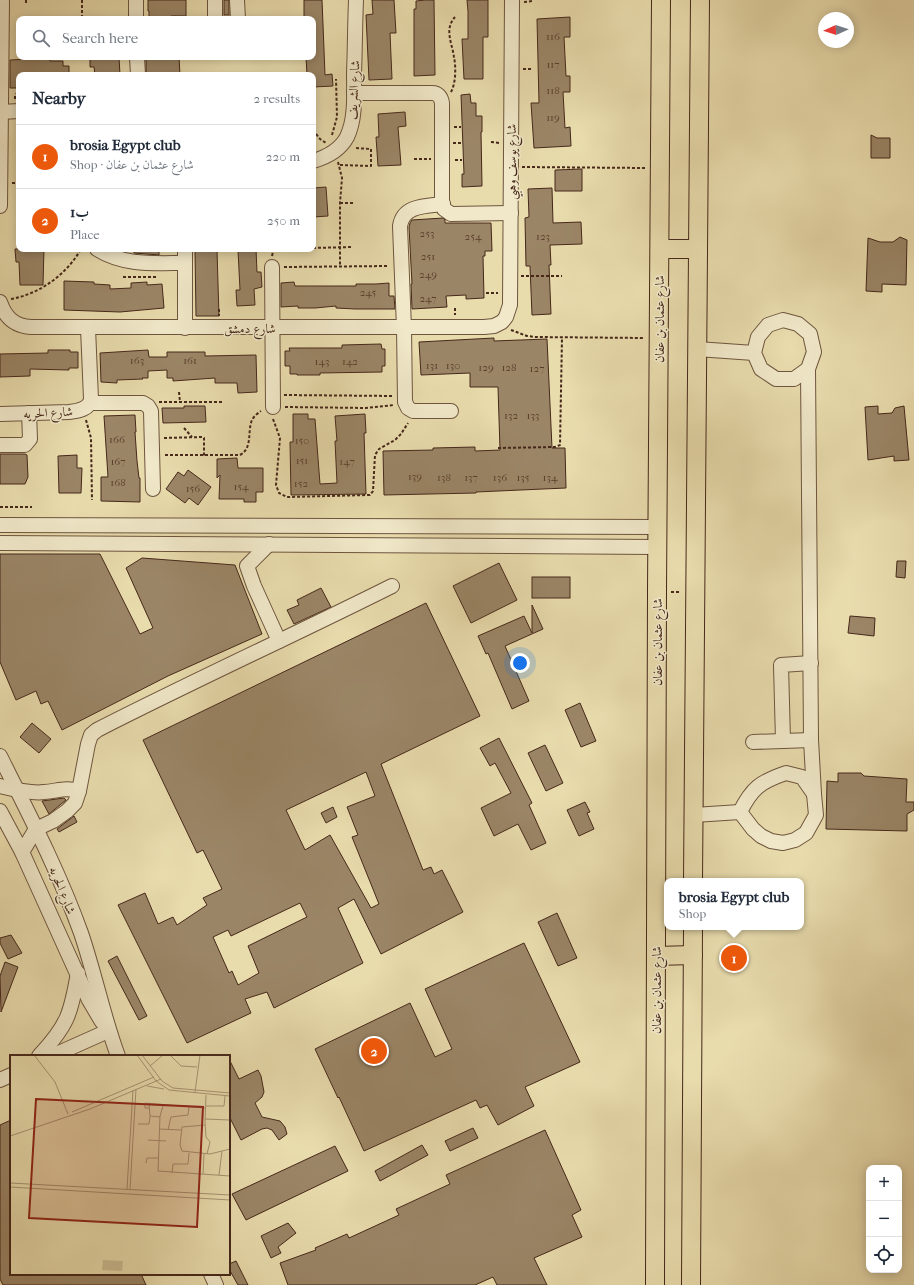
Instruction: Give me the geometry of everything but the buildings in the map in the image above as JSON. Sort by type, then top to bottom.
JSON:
[{"type":"main road","name":"شارع عثمان بن عفان","points":[[655,1285],[657,592],[661,0]]},
{"type":"main road","points":[[693,878],[700,0]]},
{"type":"main road","points":[[660,249],[698,249]]},
{"type":"main road","points":[[691,1285],[693,930]]},
{"type":"main road","points":[[656,956],[693,955]]},
{"type":"street","points":[[0,206],[2,0]]},
{"type":"street","points":[[136,0],[136,16]]},
{"type":"street","points":[[215,0],[215,16]]},
{"type":"street","points":[[237,0],[238,16]]},
{"type":"street","name":"شارع الشريف","points":[[335,150],[347,136],[351,126],[354,93],[356,0]]},
{"type":"street","name":"شارع يوسف وهبي","points":[[502,322],[506,317],[510,306],[512,0]]},
{"type":"street","points":[[137,60],[138,72]]},
{"type":"street","points":[[354,93],[432,93],[438,95],[441,100],[443,204],[445,212],[451,214],[511,213]]},
{"type":"street","points":[[1,112],[16,111]]},
{"type":"street","points":[[316,160],[323,158],[335,150]]},
{"type":"street","points":[[443,204],[411,210],[405,213],[401,219],[400,226],[408,403],[451,411]]},
{"type":"street","points":[[103,252],[112,257],[131,262],[185,263]]},
{"type":"street","points":[[185,252],[185,328]]},
{"type":"street","points":[[272,267],[273,401]]},
{"type":"street","name":"شارع دمشق","points":[[3,306],[12,321],[24,327],[404,328],[488,327],[502,322]]},
{"type":"street","points":[[740,812],[753,829],[761,836],[771,841],[783,843],[796,840],[806,833],[816,815],[811,740],[808,369],[814,352],[810,334],[798,324],[783,320],[768,325],[758,337],[754,353],[761,369],[776,379],[794,379],[808,369]]},
{"type":"street","name":"شارع الحريه","points":[[0,414],[69,412],[86,406],[88,328]]},
{"type":"street","points":[[697,349],[754,353]]},
{"type":"street","points":[[86,406],[94,403],[143,403],[148,406],[151,411],[153,489]]},
{"type":"street","points":[[0,445],[25,445],[28,443],[30,440],[29,413]]},
{"type":"street","points":[[0,525],[658,527]]},
{"type":"street","points":[[51,525],[51,543]]},
{"type":"street","points":[[94,525],[95,543]]},
{"type":"street","points":[[474,527],[474,545]]},
{"type":"street","points":[[519,527],[520,546]]},
{"type":"street","points":[[0,543],[658,547]]},
{"type":"street","points":[[269,544],[247,566],[254,586],[279,641]]},
{"type":"street","points":[[22,852],[36,829],[53,821],[75,803],[91,734],[171,692],[392,586]]},
{"type":"street","points":[[783,741],[781,665],[811,663]]},
{"type":"street","points":[[753,742],[811,740]]},
{"type":"street","name":"شارع الحريه","points":[[0,756],[54,867],[81,934],[103,1007],[108,1031]]},
{"type":"street","points":[[740,812],[748,796],[760,785],[770,778],[786,773],[802,777],[814,794]]},
{"type":"street","points":[[0,786],[17,791],[44,792],[70,788],[79,791]]},
{"type":"street","name":"شارع الحريه","points":[[0,811],[22,852],[95,1010],[108,1031],[118,1055]]},
{"type":"street","points":[[694,815],[740,812]]},
{"type":"street","points":[[40,1055],[60,1032],[67,1021],[78,972]]},
{"type":"street","points":[[54,1055],[108,1031]]},
{"type":"street","points":[[0,1080],[10,1075]]},
{"type":"street","points":[[211,1275],[216,1285]]},
{"type":"path","points":[[82,0],[82,16]]},
{"type":"path","points":[[441,100],[449,95],[453,88],[455,58],[449,35],[450,25],[455,17]]},
{"type":"path","points":[[316,134],[327,144],[336,127],[336,79]]},
{"type":"path","points":[[340,165],[371,166],[372,150],[370,148],[335,150],[340,165],[342,178],[340,203],[340,266]]},
{"type":"path","points":[[414,159],[442,158]]},
{"type":"path","points":[[511,167],[660,168]]},
{"type":"path","points":[[340,203],[355,203]]},
{"type":"path","points":[[316,248],[351,247]]},
{"type":"path","points":[[3,306],[57,278],[68,267],[79,252]]},
{"type":"path","points":[[272,267],[402,266]]},
{"type":"path","points":[[510,276],[562,276]]},
{"type":"path","points":[[123,277],[162,277]]},
{"type":"path","points":[[502,322],[512,330],[527,336],[659,339]]},
{"type":"path","points":[[498,448],[555,448],[560,445],[562,337]]},
{"type":"path","points":[[180,392],[180,402]]},
{"type":"path","points":[[148,406],[162,401],[222,402]]},
{"type":"path","points":[[273,401],[274,419],[280,438],[276,485],[279,493],[287,497],[368,495],[372,493],[375,455],[379,449],[401,434],[410,419],[408,403]]},
{"type":"path","points":[[273,401],[374,408],[408,403]]},
{"type":"path","points":[[152,455],[236,456],[244,453],[248,446],[252,420],[273,401],[408,403]]},
{"type":"path","points":[[86,406],[90,431],[92,500]]},
{"type":"path","points":[[184,428],[192,437]]},
{"type":"path","points":[[151,438],[204,438],[204,456]]},
{"type":"path","points":[[0,507],[32,507]]},
{"type":"path","points":[[657,592],[696,592]]},
{"type":"place","name":"brosia Egypt club","points":[[734,958]]},
{"type":"place","name":"ب1","points":[[374,1051]]}]
